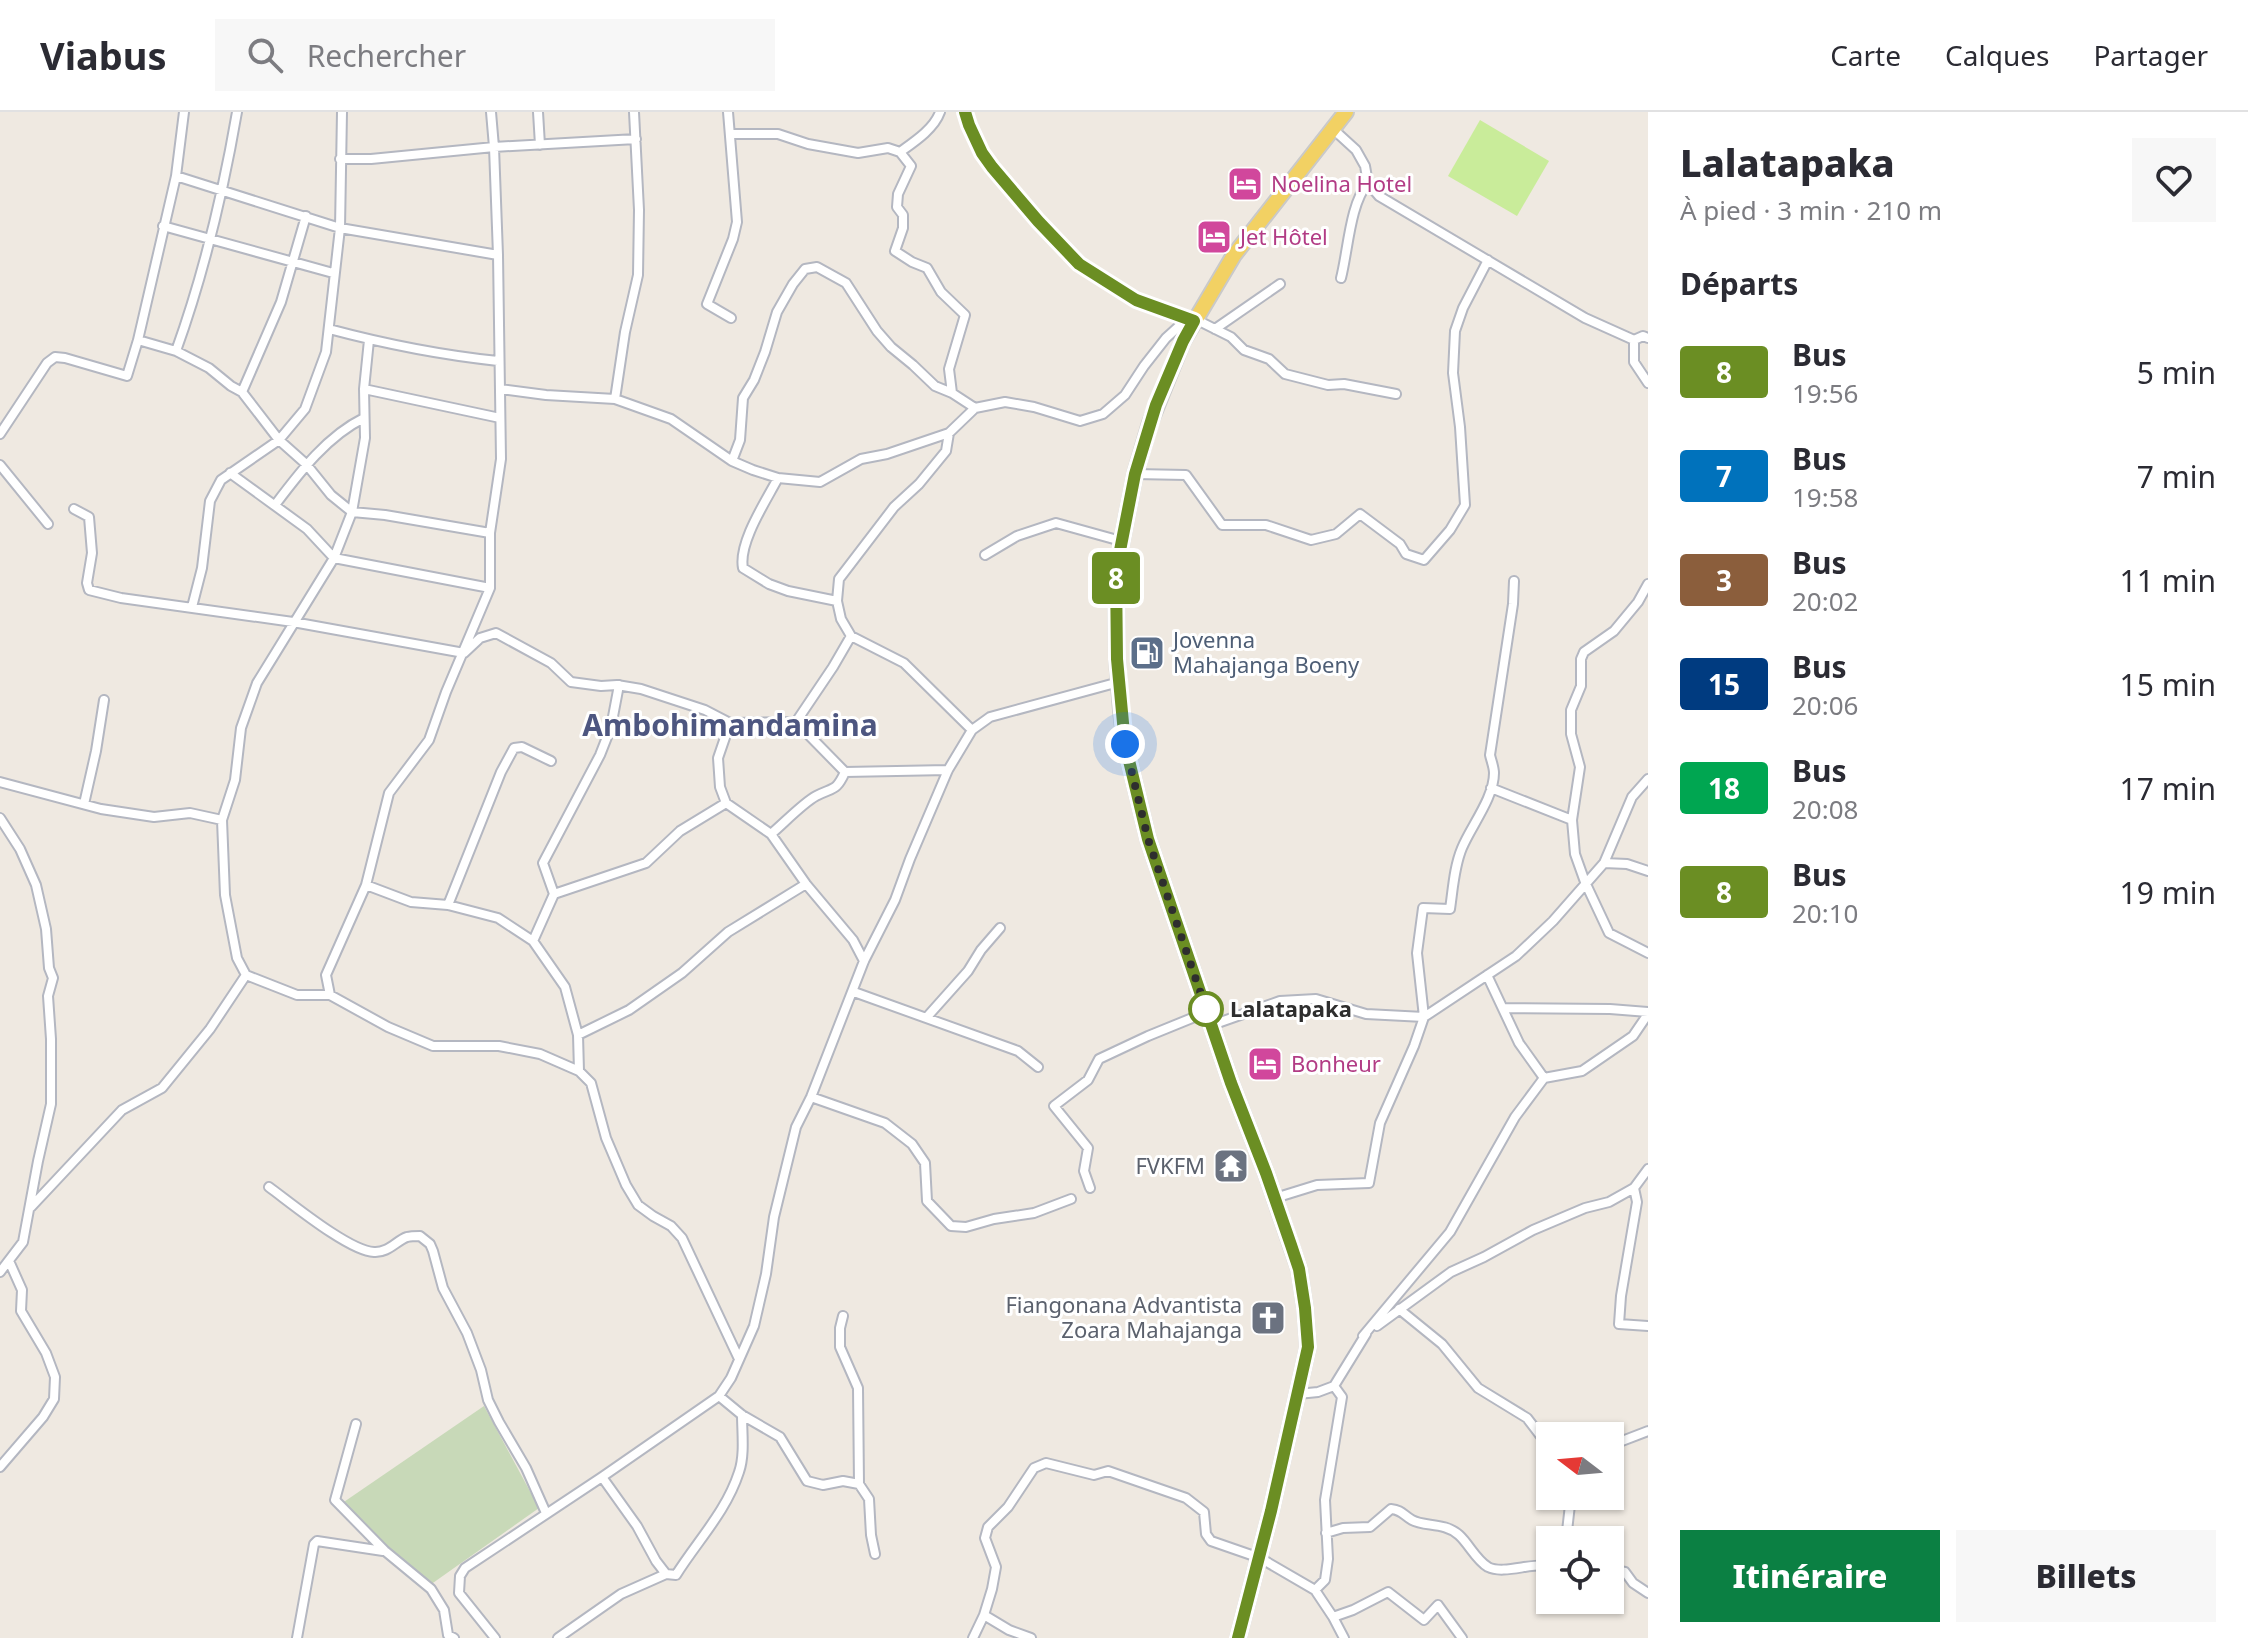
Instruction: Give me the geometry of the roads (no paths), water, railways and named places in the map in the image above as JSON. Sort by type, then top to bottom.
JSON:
[{"type":"main road","points":[[1238,1638],[1260,1558],[1308,1347],[1305,1308],[1299,1269],[1231,1083],[1148,839],[1125,744],[1119,682],[1116,571],[1135,474],[1156,405],[1192,319],[1234,255],[1346,112]]},
{"type":"street","points":[[0,434],[47,363],[55,357],[127,376],[176,176],[184,112]]},
{"type":"street","points":[[176,351],[195,297],[223,190],[237,112]]},
{"type":"street","points":[[192,607],[202,568],[210,501],[221,480],[279,440],[305,409],[326,352],[340,228],[342,112]]},
{"type":"street","points":[[330,995],[326,975],[366,885],[389,793],[429,740],[490,588],[490,533],[501,459],[498,255],[491,112]]},
{"type":"street","points":[[538,112],[540,145]]},
{"type":"street","points":[[615,399],[638,275],[639,210],[634,112]]},
{"type":"street","points":[[728,112],[737,222],[707,304],[731,318]]},
{"type":"street","points":[[900,152],[918,139],[938,119],[940,112]]},
{"type":"street","points":[[965,112],[982,153],[1038,221],[1079,264],[1136,300],[1192,319],[1231,337],[1244,350],[1269,359],[1285,374],[1328,385],[1344,384],[1396,394]]},
{"type":"street","points":[[1333,129],[1356,150],[1365,166],[1368,183],[1379,196],[1585,318],[1634,340],[1643,336],[1648,338]]},
{"type":"street","points":[[730,134],[778,134],[808,144],[858,153],[888,148],[900,152],[911,166],[898,194],[897,207],[903,215],[903,228],[895,251],[927,268],[941,292],[965,315],[949,369],[952,393]]},
{"type":"street","points":[[340,159],[636,139]]},
{"type":"street","points":[[176,176],[340,228],[498,255]]},
{"type":"street","points":[[1341,278],[1353,220],[1362,189],[1368,183]]},
{"type":"street","points":[[242,392],[281,302],[306,216]]},
{"type":"street","points":[[163,226],[333,273]]},
{"type":"street","points":[[1135,474],[1186,475],[1222,525],[1266,525],[1311,540],[1336,534],[1360,514],[1400,544],[1406,554],[1424,560],[1450,530],[1465,505],[1453,373],[1455,331],[1463,308],[1488,260]]},
{"type":"street","points":[[732,461],[740,440],[743,398],[754,380],[777,312],[805,269],[817,267],[846,283],[891,347],[935,386],[975,408]]},
{"type":"street","points":[[1215,329],[1280,284]]},
{"type":"street","points":[[500,389],[615,399],[671,419],[732,461],[753,470],[778,478],[820,482],[861,459],[887,454],[949,433],[975,408],[1005,402],[1080,421],[1103,414],[1125,395],[1166,338],[1192,319]]},
{"type":"street","points":[[329,329],[369,340],[498,361]]},
{"type":"street","points":[[138,340],[176,351],[209,368],[242,392],[279,440],[306,464],[331,495],[352,512],[490,533]]},
{"type":"street","points":[[369,340],[364,389],[365,438],[352,512],[334,558],[257,683],[241,728],[235,780],[222,820],[225,895],[237,958],[246,975],[297,995],[330,995],[388,1027],[433,1046],[499,1046],[540,1054],[579,1071],[591,1083],[606,1138],[626,1185],[638,1205],[671,1226],[682,1238],[739,1359]]},
{"type":"street","points":[[1634,340],[1634,362],[1648,383]]},
{"type":"street","points":[[364,389],[500,418]]},
{"type":"street","points":[[275,505],[306,464],[347,426],[364,418]]},
{"type":"street","points":[[949,433],[946,451],[919,484],[894,507],[839,579],[837,601],[841,619],[851,636],[904,663],[972,730]]},
{"type":"street","points":[[0,465],[48,524]]},
{"type":"street","points":[[230,473],[307,529],[334,558],[490,588]]},
{"type":"street","points":[[778,478],[746,545],[741,558],[743,568],[769,584],[788,591],[837,601]]},
{"type":"street","points":[[74,509],[89,517],[92,553],[87,583],[89,590],[121,598],[293,622],[464,653]]},
{"type":"street","points":[[985,555],[1017,536],[1056,523],[1121,541]]},
{"type":"street","points":[[1275,1198],[1317,1185],[1369,1183],[1380,1123],[1424,1017],[1417,953],[1423,908],[1450,909],[1462,848],[1491,788],[1494,774],[1490,755],[1514,581]]},
{"type":"street","points":[[1648,584],[1638,602],[1614,631],[1584,652],[1581,686],[1571,710],[1571,734],[1580,767],[1572,820],[1575,854],[1609,933],[1648,953]]},
{"type":"street","points":[[464,653],[480,638],[496,633],[551,663],[571,682],[641,689],[730,723],[796,722],[845,772],[948,770]]},
{"type":"street","points":[[796,722],[851,636]]},
{"type":"street","points":[[495,1638],[459,1593],[460,1576],[465,1568],[719,1396],[731,1378],[754,1326],[774,1217],[796,1127],[811,1097],[864,961],[895,900],[948,770],[972,730],[990,717],[1119,682]]},
{"type":"street","points":[[533,941],[554,894],[543,863],[600,755],[611,727],[619,685]]},
{"type":"street","points":[[84,804],[104,700]]},
{"type":"street","points":[[730,723],[718,758],[720,787],[726,803],[771,834],[806,884],[853,940],[864,961]]},
{"type":"street","points":[[448,905],[501,772],[514,748],[522,747],[551,761]]},
{"type":"street","points":[[771,834],[816,796],[828,793],[840,783],[845,772]]},
{"type":"street","points":[[1090,1188],[1084,1171],[1088,1148],[1054,1106],[1088,1080],[1099,1059],[1148,1036],[1280,1001],[1316,999],[1366,1014],[1424,1017],[1516,956],[1553,921],[1604,863],[1632,797],[1648,779]]},
{"type":"street","points":[[0,782],[84,804],[154,817],[190,813],[222,820]]},
{"type":"street","points":[[1491,788],[1572,820]]},
{"type":"street","points":[[554,894],[646,863],[680,831],[726,803]]},
{"type":"street","points":[[0,818],[20,849],[36,885],[53,978],[49,986],[47,1011],[51,1039],[51,1104],[23,1242],[0,1272]]},
{"type":"street","points":[[1604,863],[1627,864],[1648,871]]},
{"type":"street","points":[[578,1035],[629,1010],[682,973],[728,932],[806,884]]},
{"type":"street","points":[[366,885],[411,902],[448,905],[498,918],[533,941],[565,987],[578,1035],[579,1071]]},
{"type":"street","points":[[927,1017],[968,971],[1000,928]]},
{"type":"street","points":[[31,1207],[122,1110],[162,1088],[210,1029],[246,975]]},
{"type":"street","points":[[1487,975],[1519,1043],[1544,1078]]},
{"type":"street","points":[[854,992],[1018,1051],[1038,1067]]},
{"type":"street","points":[[1298,1394],[1334,1386],[1363,1336],[1450,1232],[1508,1128],[1544,1078],[1582,1071],[1633,1036],[1648,1013],[1610,1009],[1504,1008]]},
{"type":"street","points":[[811,1097],[885,1123],[912,1144],[925,1163],[927,1201],[951,1226],[966,1227],[1034,1213],[1071,1199]]},
{"type":"street","points":[[1363,1336],[1451,1272],[1533,1230],[1585,1208],[1609,1202],[1634,1188],[1648,1169]]},
{"type":"street","points":[[269,1187],[342,1238],[367,1251],[382,1251],[406,1237],[420,1236],[430,1244],[443,1288],[472,1345],[488,1400],[526,1468],[546,1513]]},
{"type":"street","points":[[1634,1188],[1637,1202],[1619,1324],[1648,1326]]},
{"type":"street","points":[[0,1467],[43,1417],[54,1399],[55,1377],[46,1353],[21,1311],[22,1290],[9,1261]]},
{"type":"street","points":[[1399,1309],[1442,1344],[1478,1388],[1527,1418],[1536,1430]]},
{"type":"street","points":[[843,1316],[840,1347],[858,1388],[859,1484],[869,1499],[875,1554]]},
{"type":"street","points":[[1315,1590],[1325,1580],[1328,1559],[1325,1500],[1342,1397],[1334,1386]]},
{"type":"street","points":[[719,1396],[742,1415],[780,1437],[807,1481],[823,1485],[843,1481],[859,1484]]},
{"type":"street","points":[[558,1638],[621,1594],[666,1574],[676,1575],[717,1520],[740,1469],[742,1415]]},
{"type":"street","points":[[356,1424],[335,1500],[385,1551],[431,1589],[444,1610],[448,1635],[454,1638]]},
{"type":"street","points":[[1624,1440],[1648,1431]]},
{"type":"street","points":[[973,1638],[984,1615],[996,1567],[985,1538],[988,1527],[1008,1507],[1034,1468],[1046,1463],[1094,1475],[1108,1471],[1186,1498],[1204,1512],[1206,1534],[1211,1541],[1260,1558],[1315,1590],[1344,1638]]},
{"type":"street","points":[[602,1477],[666,1574]]},
{"type":"street","points":[[1326,1533],[1343,1528],[1370,1527],[1391,1509],[1400,1510],[1414,1521],[1435,1524],[1457,1533],[1488,1566],[1500,1569],[1536,1564]]},
{"type":"street","points":[[297,1638],[317,1541],[385,1551]]},
{"type":"street","points":[[1624,1572],[1633,1583],[1648,1593]]},
{"type":"street","points":[[1333,1617],[1388,1592],[1424,1620],[1438,1605],[1462,1638]]},
{"type":"street","points":[[984,1615],[1009,1630],[1031,1638]]},
{"type":"place","name":"Noelina Hotel","points":[[1245,184]]},
{"type":"place","name":"Jet Hôtel","points":[[1214,237]]},
{"type":"place","name":"Jovenna Mahajanga Boeny","points":[[1147,653]]},
{"type":"place","name":"Lalatapaka","points":[[1206,1009]]},
{"type":"place","name":"Bonheur","points":[[1265,1064]]},
{"type":"place","name":"FVKFM","points":[[1231,1166]]},
{"type":"place","name":"Fiangonana Advantista Zoara Mahajanga","points":[[1268,1318]]},
{"type":"district","name":"Ambohimandamina","points":[[730,726]]}]
